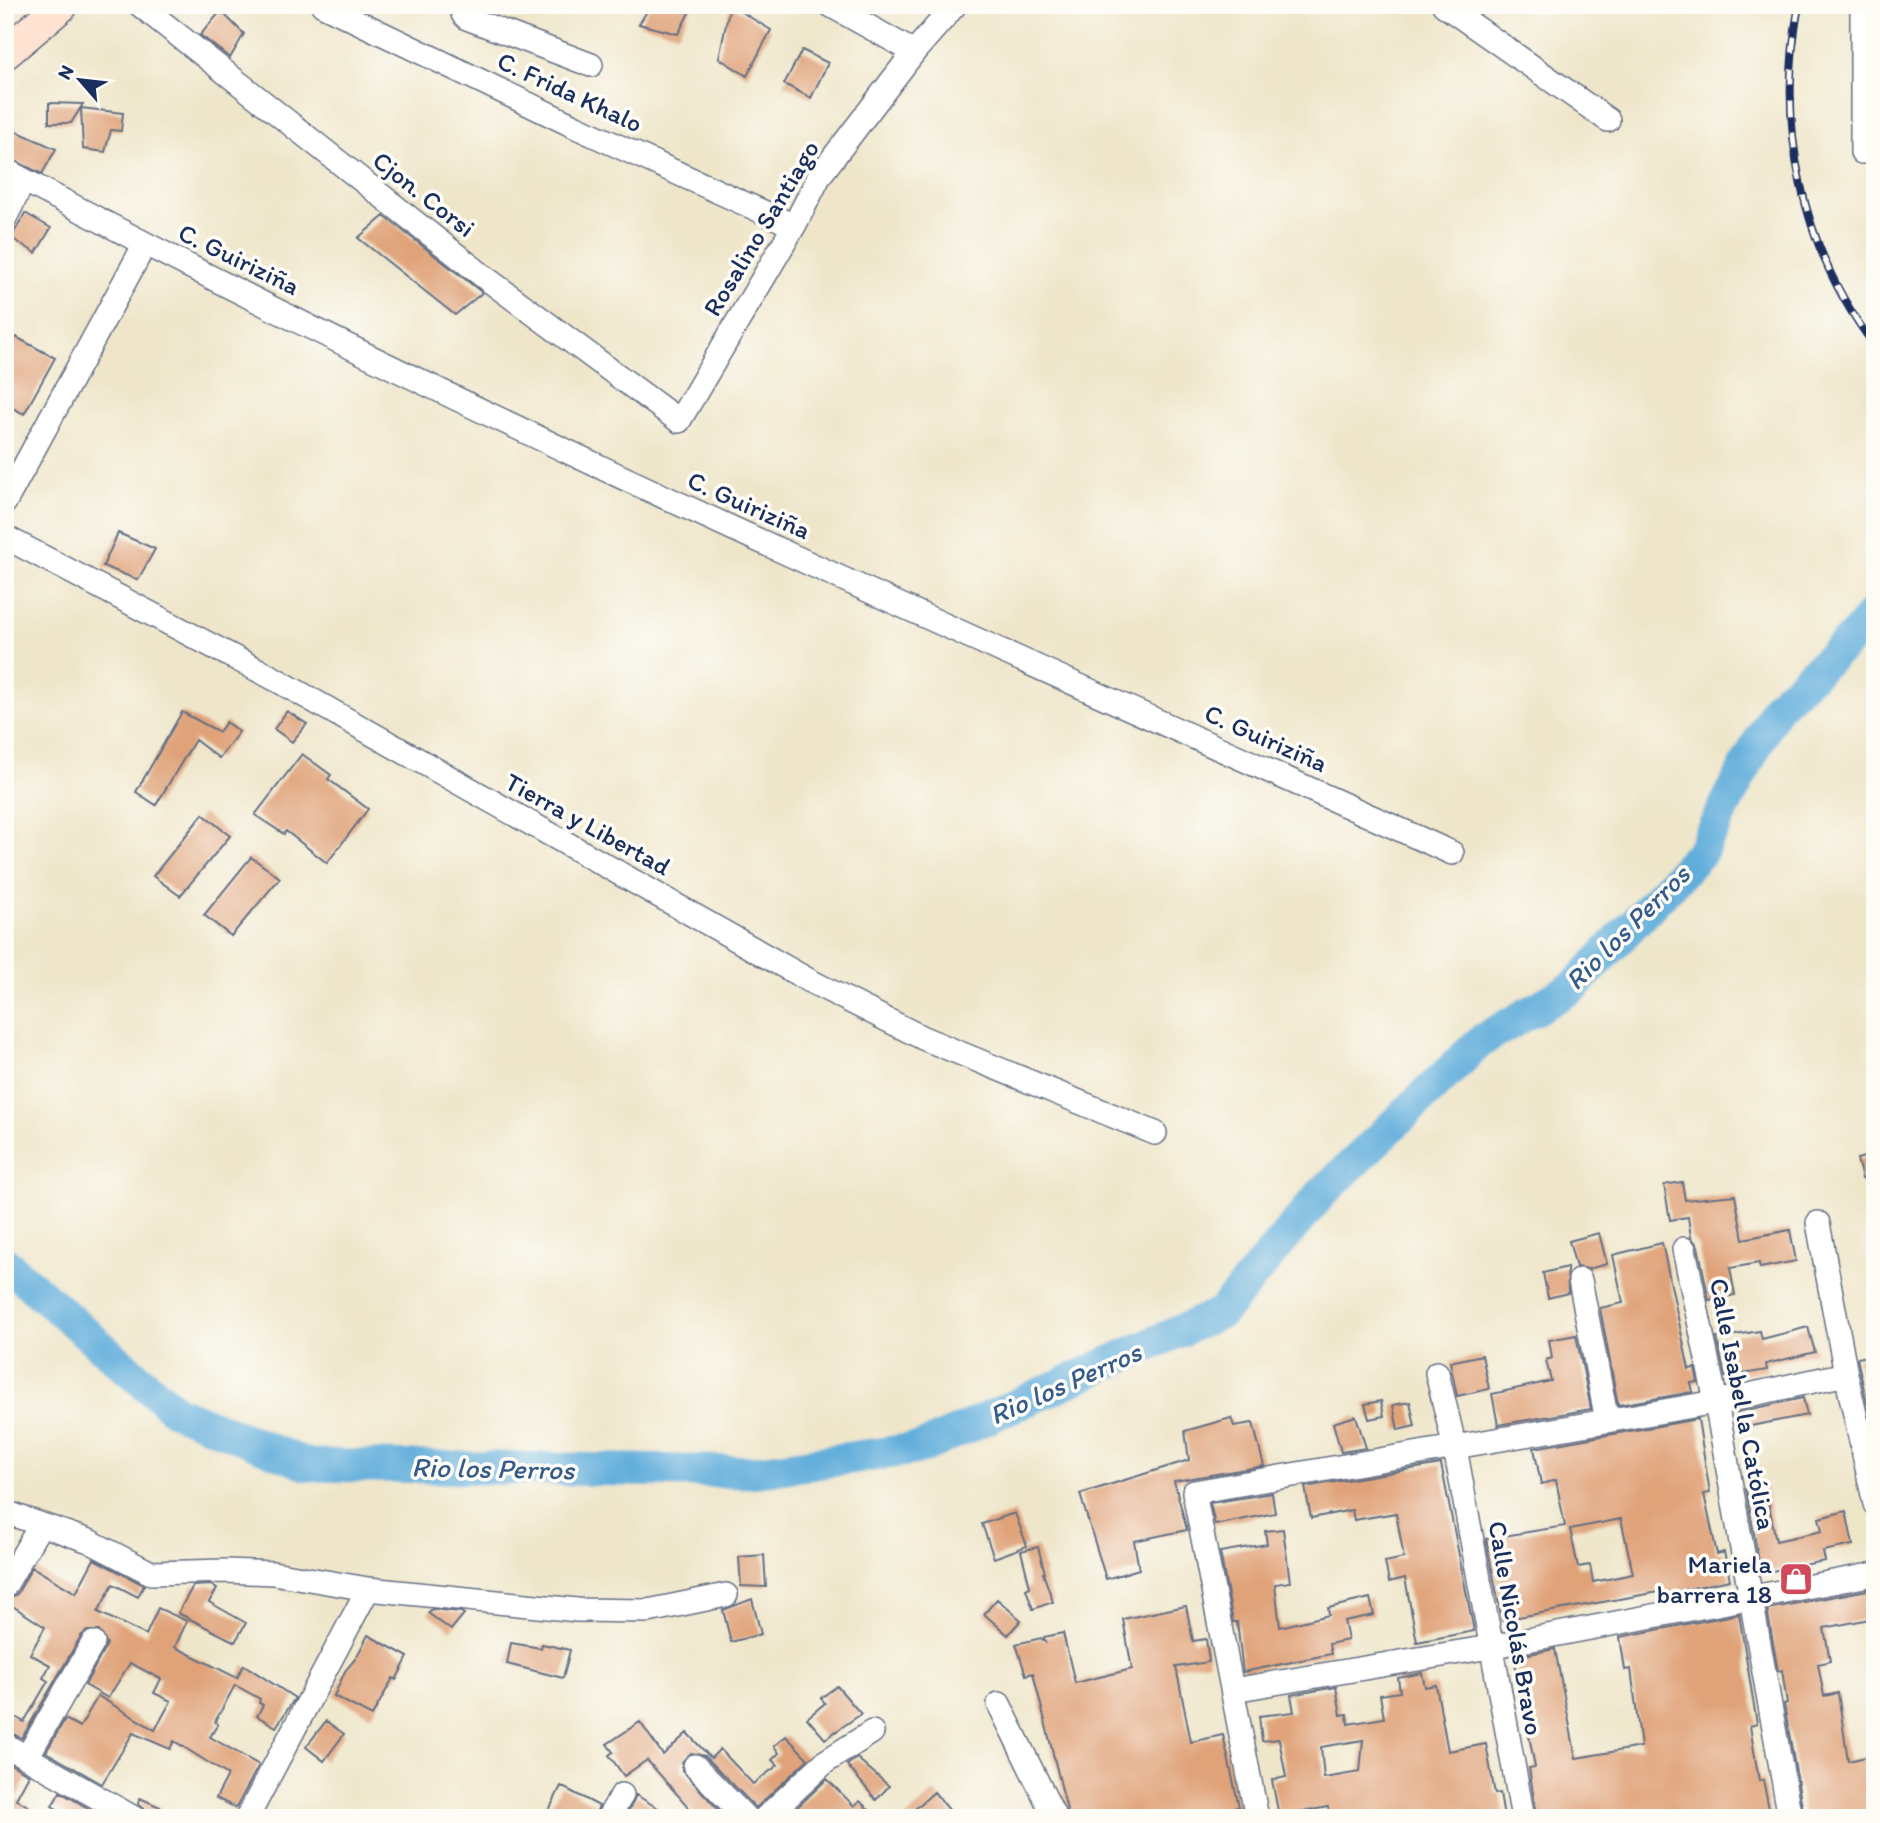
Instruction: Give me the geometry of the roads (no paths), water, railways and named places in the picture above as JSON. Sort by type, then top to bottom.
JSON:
[{"type":"street","points":[[5,53],[62,5]]},
{"type":"street","name":"Cjon. Corsi","points":[[140,5],[472,267],[679,421]]},
{"type":"street","name":"C. Frida Khalo","points":[[323,5],[576,127],[794,226]]},
{"type":"street","points":[[463,5],[463,13],[467,18],[591,65]]},
{"type":"street","points":[[830,5],[914,52]]},
{"type":"street","name":"Rosalino Santiago","points":[[679,421],[794,226],[820,175],[914,52],[955,5]]},
{"type":"street","points":[[1444,5],[1608,120]]},
{"type":"street","points":[[1861,5],[1862,152]]},
{"type":"street","points":[[5,218],[21,178]]},
{"type":"street","name":"C. Guiriziña","points":[[21,178],[145,244],[640,486],[1452,853]]},
{"type":"street","points":[[5,502],[145,244]]},
{"type":"street","name":"Tierra y Libertad","points":[[5,537],[275,679],[810,981],[923,1038],[1155,1133]]},
{"type":"street","points":[[1818,1223],[1846,1374],[1875,1504]]},
{"type":"street","name":"Calle Isabel la Católica","points":[[1684,1249],[1753,1599],[1790,1818]]},
{"type":"street","points":[[1580,1280],[1607,1421]]},
{"type":"street","name":"Calle Nicolás Bravo","points":[[1437,1373],[1455,1448],[1523,1818]]},
{"type":"street","points":[[1257,1818],[1194,1492],[1716,1402],[1846,1374]]},
{"type":"street","points":[[5,1512],[89,1541],[151,1573],[273,1573],[368,1588],[577,1610],[648,1611],[726,1595]]},
{"type":"street","points":[[5,1586],[40,1526]]},
{"type":"street","points":[[1233,1690],[1490,1647],[1875,1574]]},
{"type":"street","points":[[247,1818],[368,1588]]},
{"type":"street","points":[[27,1757],[93,1643]]},
{"type":"street","points":[[999,1704],[1055,1818]]},
{"type":"street","points":[[765,1818],[825,1762],[872,1732]]},
{"type":"street","points":[[5,1745],[134,1818]]},
{"type":"street","points":[[695,1766],[746,1818]]},
{"type":"street","points":[[608,1818],[622,1795]]},
{"type":"waterway","name":"Rio los Perros","points":[[5,1263],[176,1411],[308,1465],[752,1472],[921,1448],[1222,1312],[1321,1194],[1482,1040],[1575,986],[1701,852],[1777,706],[1855,635],[1875,611]]},
{"type":"railway","points":[[1799,5],[1791,95],[1793,140],[1801,184],[1812,227],[1829,269],[1875,346]]},
{"type":"place","name":"Mariela barrera 18","points":[[1796,1579]]}]
